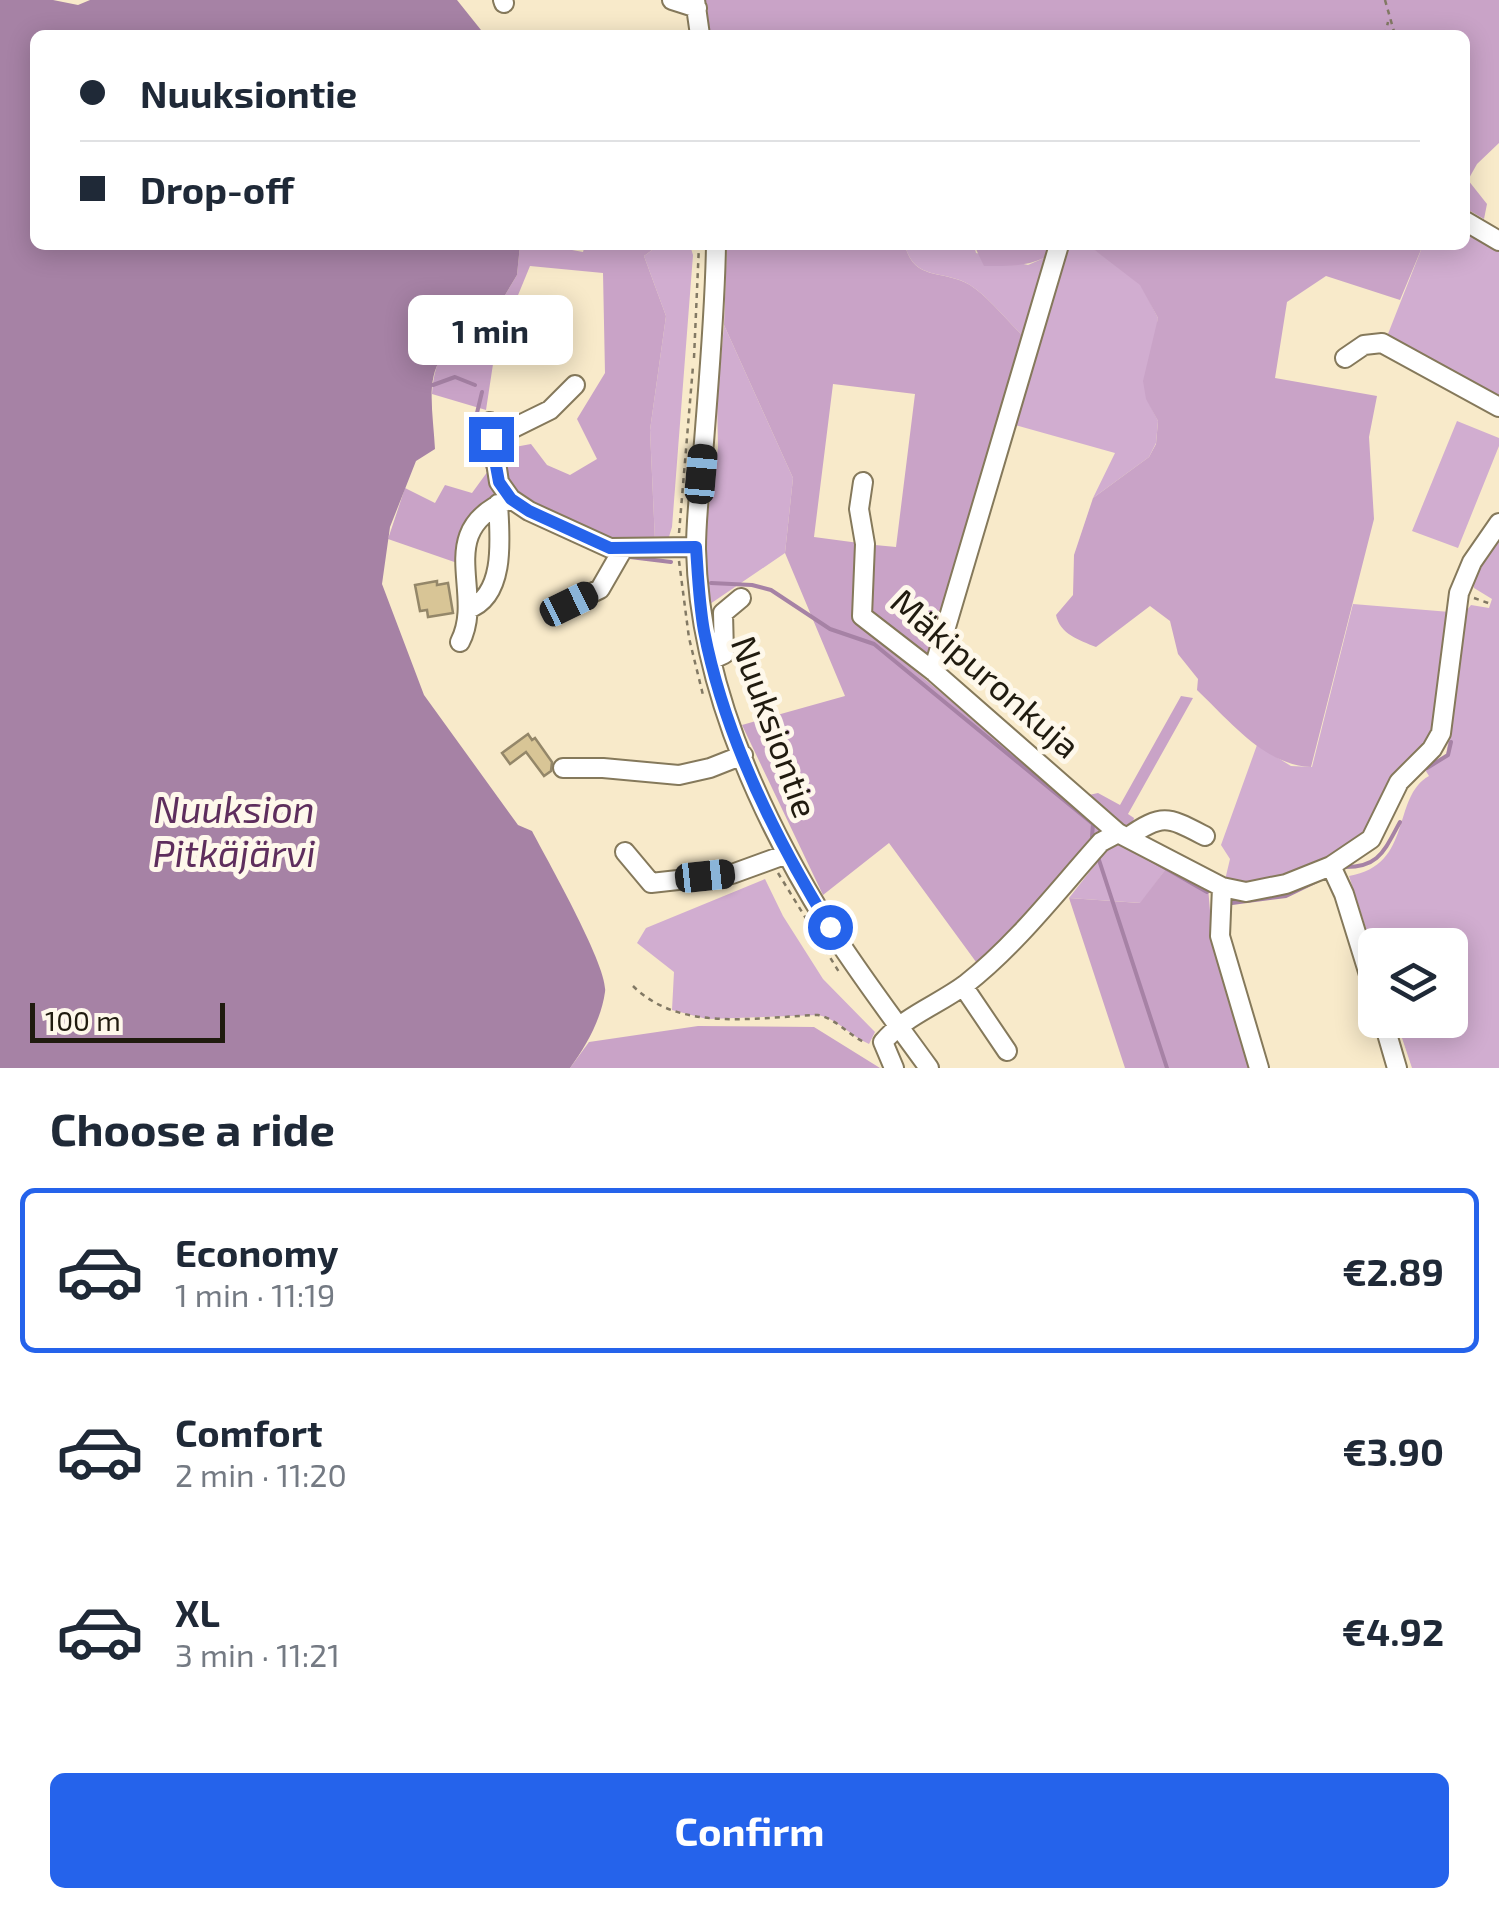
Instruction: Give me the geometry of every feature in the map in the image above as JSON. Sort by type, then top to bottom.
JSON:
[{"type":"street","points":[[672,0],[696,4],[699,30]]},
{"type":"street","points":[[1470,224],[1499,241]]},
{"type":"street","name":"Nuuksiontie","points":[[716,250],[715,308],[687,547],[711,660],[779,857],[929,1068]]},
{"type":"street","points":[[933,671],[1058,250]]},
{"type":"street","points":[[1346,358],[1364,345],[1382,343],[1499,407]]},
{"type":"street","points":[[468,609],[484,602],[492,588],[499,548],[504,502],[491,430],[550,410],[575,385]]},
{"type":"street","name":"Mäkipuronkuja","points":[[863,482],[859,510],[865,544],[862,616],[933,671],[1123,835],[1222,887]]},
{"type":"street","points":[[504,502],[610,548],[687,547]]},
{"type":"street","points":[[460,642],[468,609],[463,565],[468,537],[483,515],[504,502]]},
{"type":"street","points":[[1260,1068],[1220,936],[1222,887],[1246,892],[1264,890],[1331,866],[1371,839],[1399,782],[1432,749],[1441,733],[1458,593],[1472,562],[1499,523]]},
{"type":"street","points":[[569,604],[600,589],[623,549]]},
{"type":"street","points":[[711,660],[724,654],[723,613],[740,598]]},
{"type":"street","points":[[563,768],[679,775],[743,755]]},
{"type":"street","points":[[894,1068],[883,1042],[922,1009],[963,986],[1003,951],[1102,842],[1153,820],[1171,818],[1205,836]]},
{"type":"street","points":[[625,852],[650,883],[732,874],[779,857]]},
{"type":"street","points":[[1331,866],[1358,939]]},
{"type":"street","points":[[963,986],[1007,1051]]},
{"type":"street","points":[[1388,1038],[1397,1068]]},
{"type":"path","points":[[1384,0],[1393,30]]},
{"type":"path","points":[[1386,30],[1389,18]]},
{"type":"path","points":[[699,250],[683,604],[703,694]]},
{"type":"path","points":[[779,857],[808,926],[847,982]]},
{"type":"path","points":[[633,986],[656,1006],[690,1016],[818,1016],[829,1018],[854,1038],[869,1044],[883,1042]]},
{"type":"shaded area","points":[[704,0],[1499,0],[1499,143],[1470,176],[1470,30],[710,30]]},
{"type":"shaded area","points":[[1470,183],[1487,204],[1484,219],[1470,211]]},
{"type":"shaded area","points":[[1470,232],[1499,248],[1499,402],[1386,339],[1421,250],[1470,250]]},
{"type":"shaded area","points":[[520,250],[652,250],[644,256],[666,316],[650,430],[655,541],[612,542],[514,493],[483,515],[463,565],[388,539],[405,488],[435,503],[445,485],[472,493],[504,449],[531,444],[547,465],[570,475],[597,459],[577,419],[605,373],[603,273],[530,266],[495,351],[486,410],[432,394],[436,369],[444,352],[483,332],[517,275]]},
{"type":"shaded area","points":[[652,250],[692,250],[693,255],[672,527],[668,540],[655,541],[650,430],[666,316],[644,256]]},
{"type":"shaded area","points":[[727,250],[907,250],[922,270],[970,285],[1024,337],[929,660],[870,612],[875,545],[896,547],[915,394],[833,384],[814,537],[859,543],[852,618],[1105,830],[979,966],[889,843],[823,895],[742,725],[845,696],[785,553],[793,478],[724,325]]},
{"type":"shaded area","points":[[907,250],[975,250],[1028,265],[1044,258],[1024,337],[970,285],[923,270]]},
{"type":"shaded area","points":[[976,250],[1047,250],[1044,258],[1037,261],[984,266]]},
{"type":"shaded area","points":[[1062,250],[1095,250],[1141,285],[1158,318],[1147,399],[1158,421],[1156,443],[1149,457],[1093,498],[1115,453],[1012,424]]},
{"type":"shaded area","points":[[1094,250],[1421,250],[1400,300],[1326,276],[1287,302],[1275,378],[1377,396],[1369,437],[1374,519],[1311,767],[1263,750],[1197,690],[1198,679],[1178,654],[1170,621],[1150,606],[1096,647],[1071,636],[1058,622],[1056,615],[1073,595],[1074,555],[1093,498],[1149,457],[1156,444],[1158,421],[1146,399],[1143,381],[1158,318],[1140,285]]},
{"type":"shaded area","points":[[724,325],[793,478],[785,553],[710,604],[705,532],[718,448],[717,400]]},
{"type":"shaded area","points":[[1457,421],[1499,438],[1458,548],[1412,531]]},
{"type":"shaded area","points":[[1499,532],[1499,1068],[1412,1068],[1402,1038],[1468,1038],[1468,928],[1366,928],[1349,876],[1384,859],[1417,786],[1429,776],[1424,768],[1446,756],[1462,616],[1471,605],[1489,608],[1492,599],[1474,588],[1472,577]]},
{"type":"shaded area","points":[[1353,604],[1450,612],[1434,736],[1353,846],[1291,876],[1250,887],[1225,880],[1230,859],[1221,845],[1257,745],[1291,766],[1312,767]]},
{"type":"shaded area","points":[[1181,696],[1193,698],[1128,814],[1134,818],[1132,826],[1120,826],[1091,805],[1089,795],[1098,793],[1120,805]]},
{"type":"shaded area","points":[[1126,842],[1168,866],[1141,903],[1069,898],[1108,848]]},
{"type":"shaded area","points":[[1168,866],[1208,887],[1213,946],[1250,1068],[1125,1068],[1069,898],[1140,903]]},
{"type":"shaded area","points":[[765,879],[823,979],[875,1032],[869,1044],[818,1015],[707,1019],[672,1010],[674,972],[637,943],[646,928]]},
{"type":"shaded area","points":[[698,1026],[814,1027],[880,1068],[570,1068],[589,1042]]},
{"type":"water","name":"Nuuksion Pitkäjärvi","points":[[0,0],[53,0],[78,5],[90,0],[457,0],[481,30],[30,30],[30,250],[520,250],[517,275],[483,332],[462,340],[438,363],[432,393],[435,449],[416,461],[390,527],[382,584],[424,695],[518,825],[532,831],[575,913],[604,979],[603,1002],[592,1032],[570,1068],[0,1068]]},
{"type":"building","points":[[437,581],[437,585],[448,583],[453,613],[428,617],[427,610],[420,611],[415,585]]},
{"type":"building","points":[[528,734],[552,762],[551,771],[544,776],[526,752],[510,764],[502,753]]},
{"type":"waterway","points":[[433,385],[455,377],[475,385]]},
{"type":"waterway","points":[[476,417],[482,392]]},
{"type":"waterway","points":[[475,427],[491,479]]},
{"type":"waterway","points":[[630,557],[671,562]]},
{"type":"waterway","points":[[711,583],[771,590],[830,629],[874,644],[1093,824],[1092,837]]},
{"type":"waterway","points":[[1427,768],[1448,755],[1451,742]]},
{"type":"waterway","points":[[1343,867],[1373,861],[1400,822]]},
{"type":"waterway","points":[[1146,857],[1207,892]]},
{"type":"waterway","points":[[1099,860],[1167,1068]]},
{"type":"waterway","points":[[1232,903],[1286,896],[1317,881]]},
{"type":"route","points":[[491,439],[499,482],[511,499],[529,511],[610,548],[696,547],[704,628],[725,706],[787,854],[830,927]]}]
